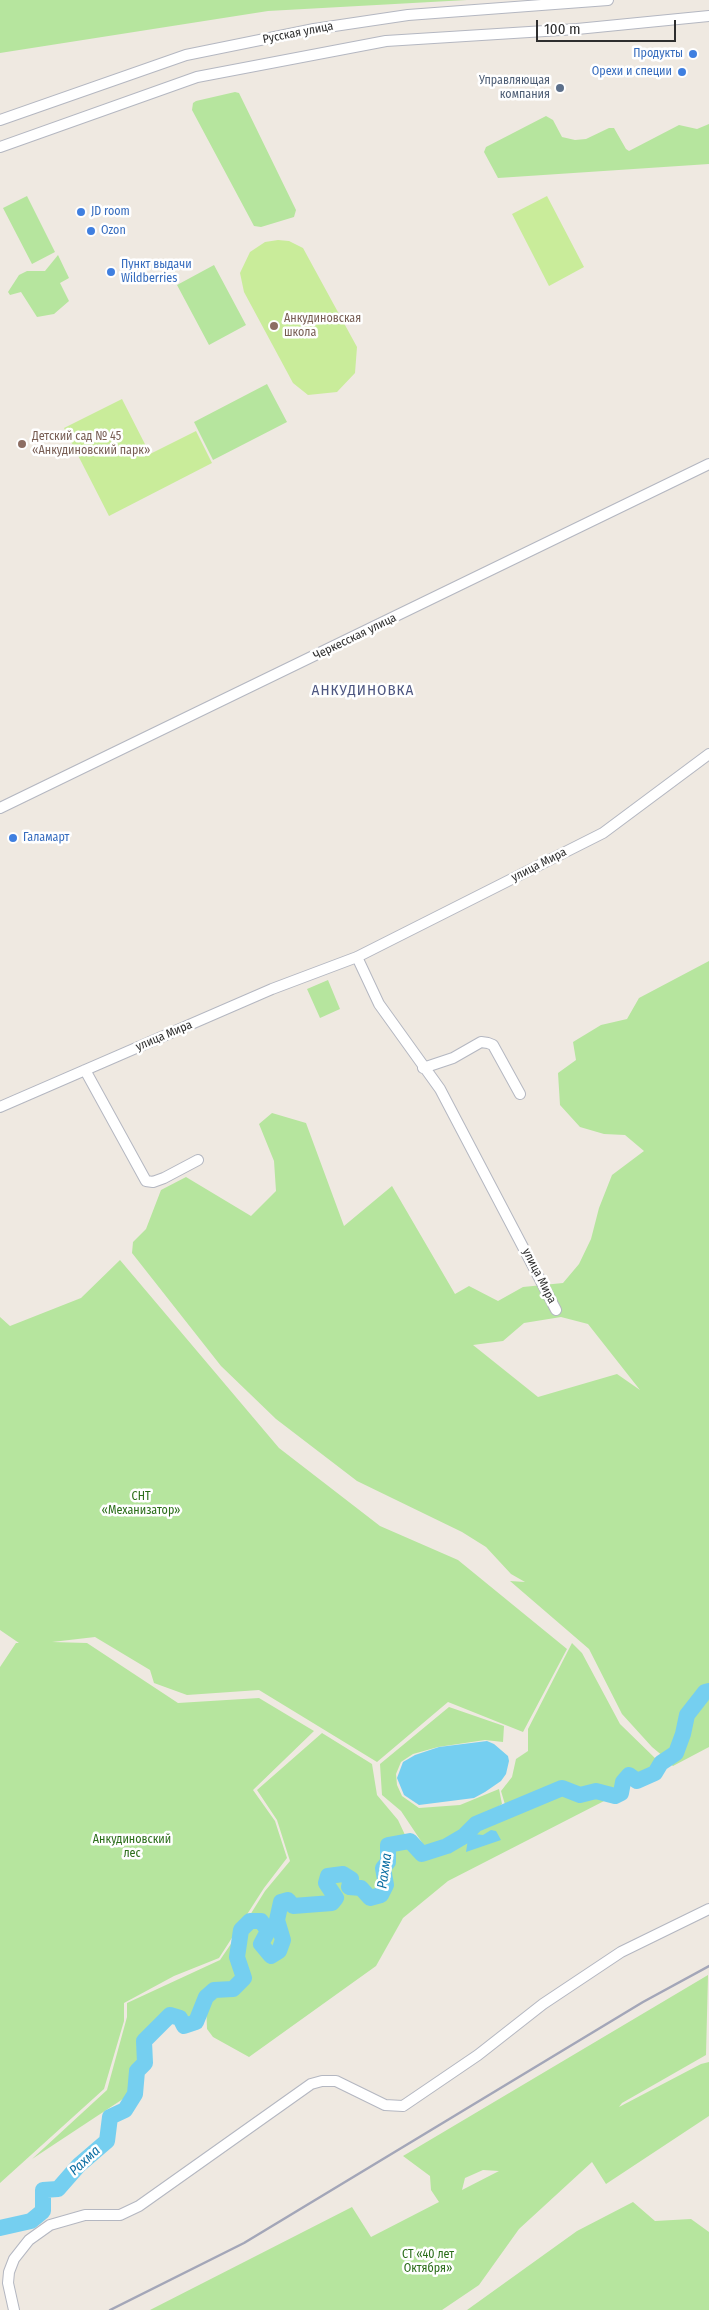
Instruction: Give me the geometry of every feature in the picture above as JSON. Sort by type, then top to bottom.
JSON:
[{"type":"street","name":"Русская улица","points":[[0,120],[186,55],[314,29],[408,15],[608,0]]},
{"type":"street","points":[[0,147],[197,77],[377,42],[595,27],[709,16]]},
{"type":"street","name":"Черкесская улица","points":[[0,808],[709,464]]},
{"type":"street","name":"улица Мира","points":[[0,1107],[272,990],[357,957],[603,833],[709,754]]},
{"type":"street","name":"улица Мира","points":[[357,957],[379,1004],[440,1089],[556,1310]]},
{"type":"street","points":[[424,1068],[452,1058],[480,1042],[488,1043],[493,1045],[520,1094]]},
{"type":"street","points":[[85,1070],[146,1181],[153,1182],[164,1178],[198,1160]]},
{"type":"street","points":[[14,2310],[8,2283],[9,2272],[14,2259],[29,2240],[50,2225],[85,2215],[120,2215],[139,2206],[312,2084],[322,2081],[336,2082],[385,2105],[403,2106],[478,2055],[543,2004],[621,1952],[709,1909]]},
{"type":"green space","points":[[0,0],[467,0],[268,11],[0,53]]},
{"type":"green space","points":[[235,92],[239,93],[296,210],[294,217],[261,227],[254,226],[192,110],[193,103],[196,101]]},
{"type":"green space","points":[[546,116],[553,120],[562,137],[575,140],[586,139],[609,128],[614,128],[629,151],[679,125],[697,129],[709,124],[709,164],[498,178],[484,152],[486,147]]},
{"type":"green space","points":[[27,196],[55,252],[32,264],[3,208]]},
{"type":"green space","points":[[547,196],[584,267],[549,286],[512,214]]},
{"type":"green space","points":[[289,241],[303,248],[357,347],[355,373],[337,392],[308,395],[293,383],[244,292],[240,273],[250,252],[265,242]]},
{"type":"green space","points":[[58,255],[69,278],[60,283],[69,301],[54,314],[37,317],[21,292],[10,295],[8,292],[19,275],[27,271],[45,271]]},
{"type":"green space","points":[[214,265],[246,325],[209,345],[177,285]]},
{"type":"green space","points":[[267,384],[287,422],[213,460],[194,422]]},
{"type":"green space","points":[[122,399],[150,454],[196,431],[212,463],[109,516],[64,428]]},
{"type":"green space","points":[[709,961],[709,1688],[704,1690],[684,1714],[680,1735],[674,1750],[664,1757],[652,1747],[622,1714],[589,1649],[510,1581],[525,1582],[511,1574],[486,1547],[462,1532],[357,1481],[276,1419],[221,1366],[132,1253],[133,1242],[146,1229],[161,1190],[186,1177],[251,1216],[276,1191],[274,1161],[259,1124],[272,1113],[306,1123],[344,1226],[392,1186],[455,1294],[469,1286],[498,1301],[523,1287],[563,1283],[579,1264],[591,1239],[599,1208],[612,1175],[644,1151],[625,1135],[604,1134],[580,1127],[560,1105],[558,1073],[576,1060],[573,1042],[601,1025],[627,1019],[639,998]],"holes":[[[561,1317],[588,1324],[640,1390],[617,1374],[538,1397],[473,1345],[503,1341],[524,1323]]]},
{"type":"green space","points":[[328,980],[340,1009],[320,1018],[307,989]]},
{"type":"green space","points":[[120,1260],[279,1448],[380,1526],[458,1560],[567,1649],[523,1732],[448,1702],[377,1762],[259,1690],[187,1695],[154,1683],[150,1670],[95,1637],[52,1642],[87,1643],[178,1703],[259,1698],[314,1731],[253,1790],[275,1821],[287,1858],[264,1888],[219,1958],[174,1976],[124,2003],[124,2021],[104,2089],[0,2183],[0,1667],[16,1643],[19,1643],[0,1630],[0,1317],[10,1326],[81,1298]]},
{"type":"green space","points":[[572,1643],[582,1653],[620,1724],[658,1761],[653,1771],[638,1777],[630,1773],[621,1780],[618,1790],[611,1792],[595,1788],[579,1793],[561,1785],[506,1808],[501,1791],[512,1777],[516,1759],[528,1751],[528,1729]]},
{"type":"green space","points":[[709,1694],[709,1747],[673,1766],[667,1762],[677,1755],[687,1735],[690,1716]]},
{"type":"green space","points":[[449,1707],[504,1726],[503,1742],[485,1740],[438,1747],[413,1754],[401,1762],[396,1774],[397,1785],[402,1796],[419,1808],[460,1805],[499,1789],[502,1804],[447,1840],[425,1847],[401,1811],[382,1795],[380,1764]]},
{"type":"green space","points":[[322,1733],[372,1764],[377,1795],[398,1820],[406,1837],[386,1844],[379,1869],[380,1889],[371,1892],[363,1885],[355,1885],[355,1875],[345,1871],[325,1872],[322,1880],[329,1899],[295,1902],[290,1897],[280,1898],[274,1914],[277,1938],[273,1946],[268,1943],[272,1928],[262,1916],[250,1915],[265,1891],[290,1861],[277,1820],[257,1790]]},
{"type":"green space","points":[[562,1792],[577,1798],[595,1794],[608,1799],[448,1881],[403,1918],[376,1966],[249,2057],[213,2037],[207,2029],[206,2003],[216,1994],[236,1993],[249,1979],[241,1954],[248,1930],[258,1927],[262,1933],[257,1945],[270,1960],[282,1953],[287,1942],[282,1918],[286,1907],[291,1910],[333,1906],[339,1898],[332,1880],[346,1882],[346,1891],[358,1892],[369,1901],[380,1899],[388,1892],[386,1868],[391,1862],[393,1847],[411,1846],[422,1857],[464,1840],[479,1827]]},
{"type":"green space","points":[[237,1935],[233,1962],[238,1978],[231,1985],[212,1987],[201,1996],[194,2018],[186,2022],[182,2015],[170,2011],[140,2040],[141,2062],[133,2070],[132,2093],[32,2159],[107,2090],[127,2017],[127,2003],[220,1960]]},
{"type":"green space","name":"СТ «40 лет Октября»","points":[[708,1975],[706,2055],[622,2103],[619,2107],[701,2064],[709,2062],[709,2116],[606,2184],[592,2162],[519,2229],[479,2285],[442,2310],[150,2310],[352,2207],[371,2237],[439,2202],[431,2190],[430,2176],[403,2156]],"holes":[[[483,2170],[499,2171],[462,2190],[465,2178]]]},
{"type":"green space","points":[[633,2202],[655,2221],[691,2219],[709,2232],[709,2310],[467,2310],[577,2231]]},
{"type":"water","points":[[487,1741],[494,1744],[508,1756],[509,1761],[506,1774],[501,1781],[485,1792],[474,1798],[419,1805],[404,1795],[397,1778],[403,1762],[415,1755],[439,1747]]},
{"type":"water","points":[[491,1830],[496,1831],[501,1840],[466,1852],[468,1839],[474,1834],[483,1835]]},
{"type":"waterway","name":"Рахма","points":[[0,2228],[31,2221],[43,2211],[43,2190],[58,2189],[79,2165],[107,2141],[110,2117],[125,2110],[135,2094],[137,2071],[145,2063],[144,2041],[170,2015],[180,2018],[184,2026],[196,2022],[206,1997],[214,1990],[233,1989],[244,1978],[237,1957],[241,1930],[250,1921],[261,1921],[268,1931],[261,1944],[271,1956],[279,1951],[283,1940],[277,1920],[281,1902],[288,1900],[293,1906],[332,1903],[336,1898],[326,1883],[328,1876],[343,1874],[351,1879],[349,1887],[361,1888],[370,1898],[381,1895],[386,1885],[383,1868],[388,1862],[388,1845],[410,1841],[422,1854],[447,1846],[464,1836],[476,1824],[562,1788],[580,1795],[596,1791],[615,1796],[621,1793],[623,1782],[629,1775],[637,1781],[655,1773],[661,1763],[676,1753],[687,1715],[705,1692],[709,1691]]},
{"type":"railway","points":[[110,2310],[244,2243],[643,2002],[709,1966]]},
{"type":"place","name":"Продукты","points":[[693,54]]},
{"type":"place","name":"Орехи и специи","points":[[682,72]]},
{"type":"place","name":"Управляющая компания","points":[[560,88]]},
{"type":"place","name":"JD room","points":[[81,212]]},
{"type":"place","name":"Ozon","points":[[91,231]]},
{"type":"place","name":"Пункт выдачи Wildberries","points":[[111,272]]},
{"type":"place","name":"Анкудиновская школа","points":[[274,326]]},
{"type":"place","name":"Детский сад № 45 «Анкудиновский парк»","points":[[22,444]]},
{"type":"place","name":"Галамарт","points":[[13,838]]},
{"type":"district","name":"АНКУДИНОВКА","points":[[363,691]]},
{"type":"park label","name":"СНТ «Механизатор»","points":[[141,1504]]},
{"type":"park label","name":"Анкудиновский лес","points":[[132,1847]]}]
